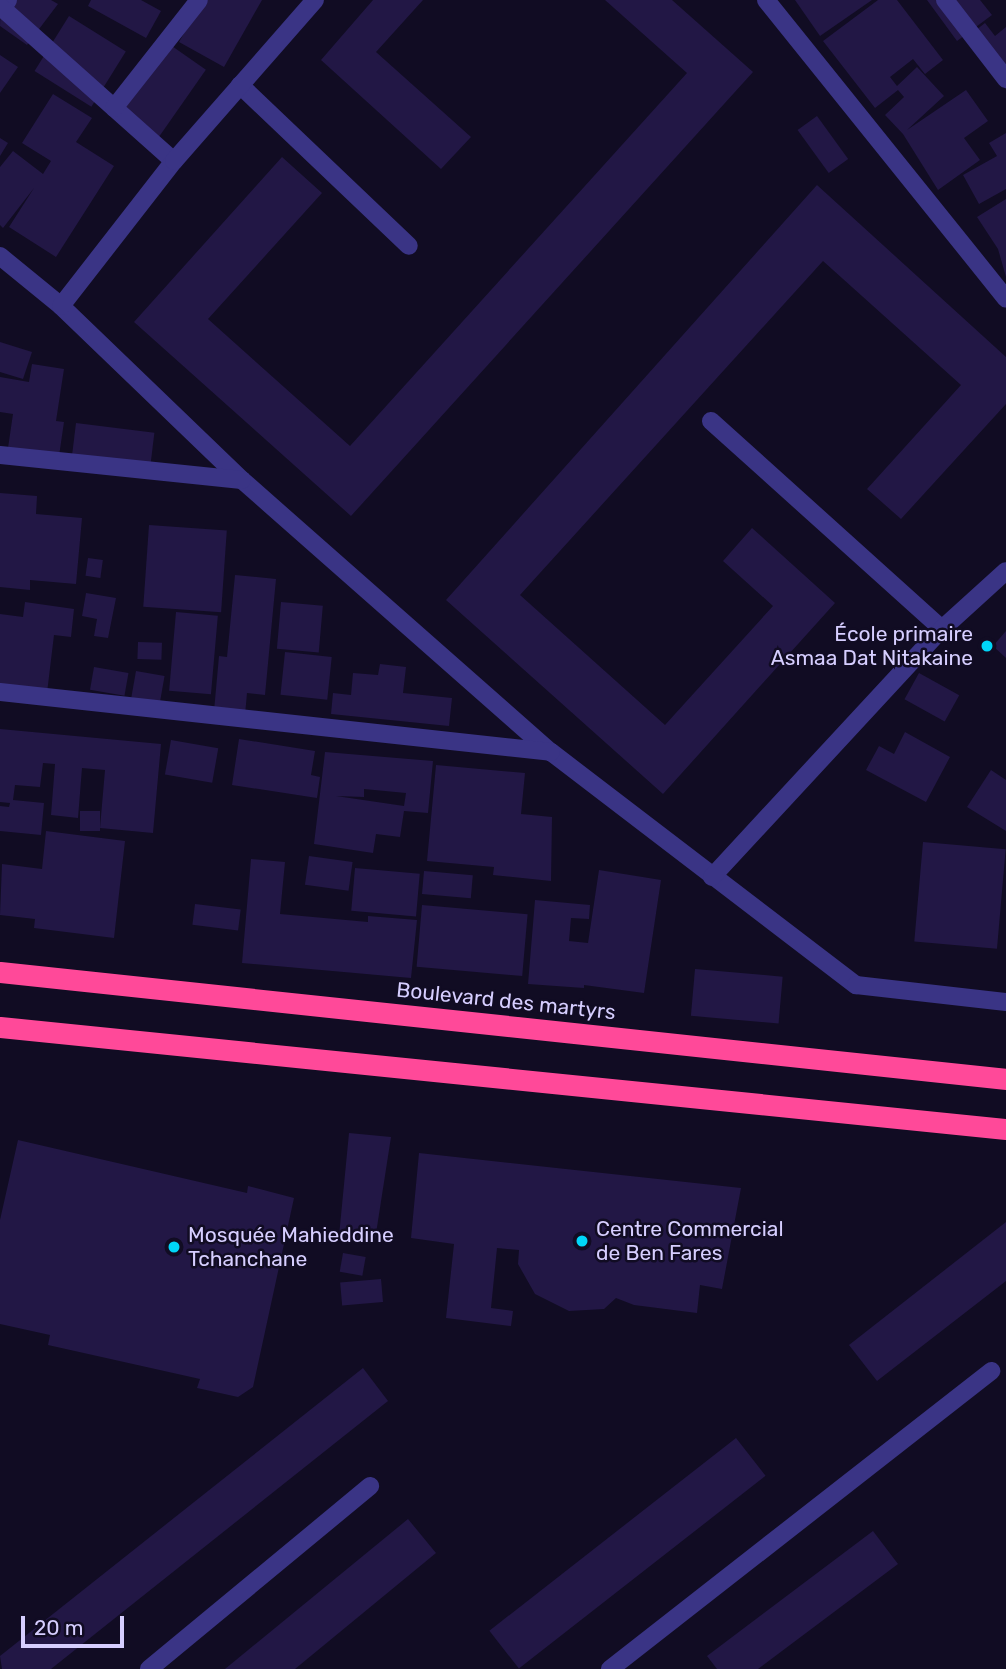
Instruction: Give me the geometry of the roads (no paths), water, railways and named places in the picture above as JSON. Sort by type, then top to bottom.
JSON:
[{"type":"highway","name":"Boulevard des martyrs","points":[[0,972],[1006,1079]]},
{"type":"highway","points":[[0,1027],[1006,1129]]},
{"type":"street","points":[[114,108],[199,0]]},
{"type":"street","points":[[61,306],[174,161],[315,0]]},
{"type":"street","points":[[766,0],[1006,299]]},
{"type":"street","points":[[945,0],[1006,79]]},
{"type":"street","points":[[3,6],[174,161]]},
{"type":"street","points":[[240,85],[410,246]]},
{"type":"street","points":[[0,256],[61,306],[242,480],[551,752],[856,985],[1006,1002]]},
{"type":"street","points":[[711,421],[942,629]]},
{"type":"street","points":[[0,455],[242,480]]},
{"type":"street","points":[[712,877],[942,629],[1006,571]]},
{"type":"street","points":[[0,692],[551,752]]},
{"type":"street","points":[[610,1669],[991,1371]]},
{"type":"street","points":[[149,1669],[370,1486]]},
{"type":"place","name":"École primaire Asmaa Dat Nitakaine","points":[[987,646]]},
{"type":"place","name":"Centre Commercial de Ben Fares","points":[[582,1241]]},
{"type":"place","name":"Mosquée Mahieddine Tchanchane","points":[[174,1247]]}]
